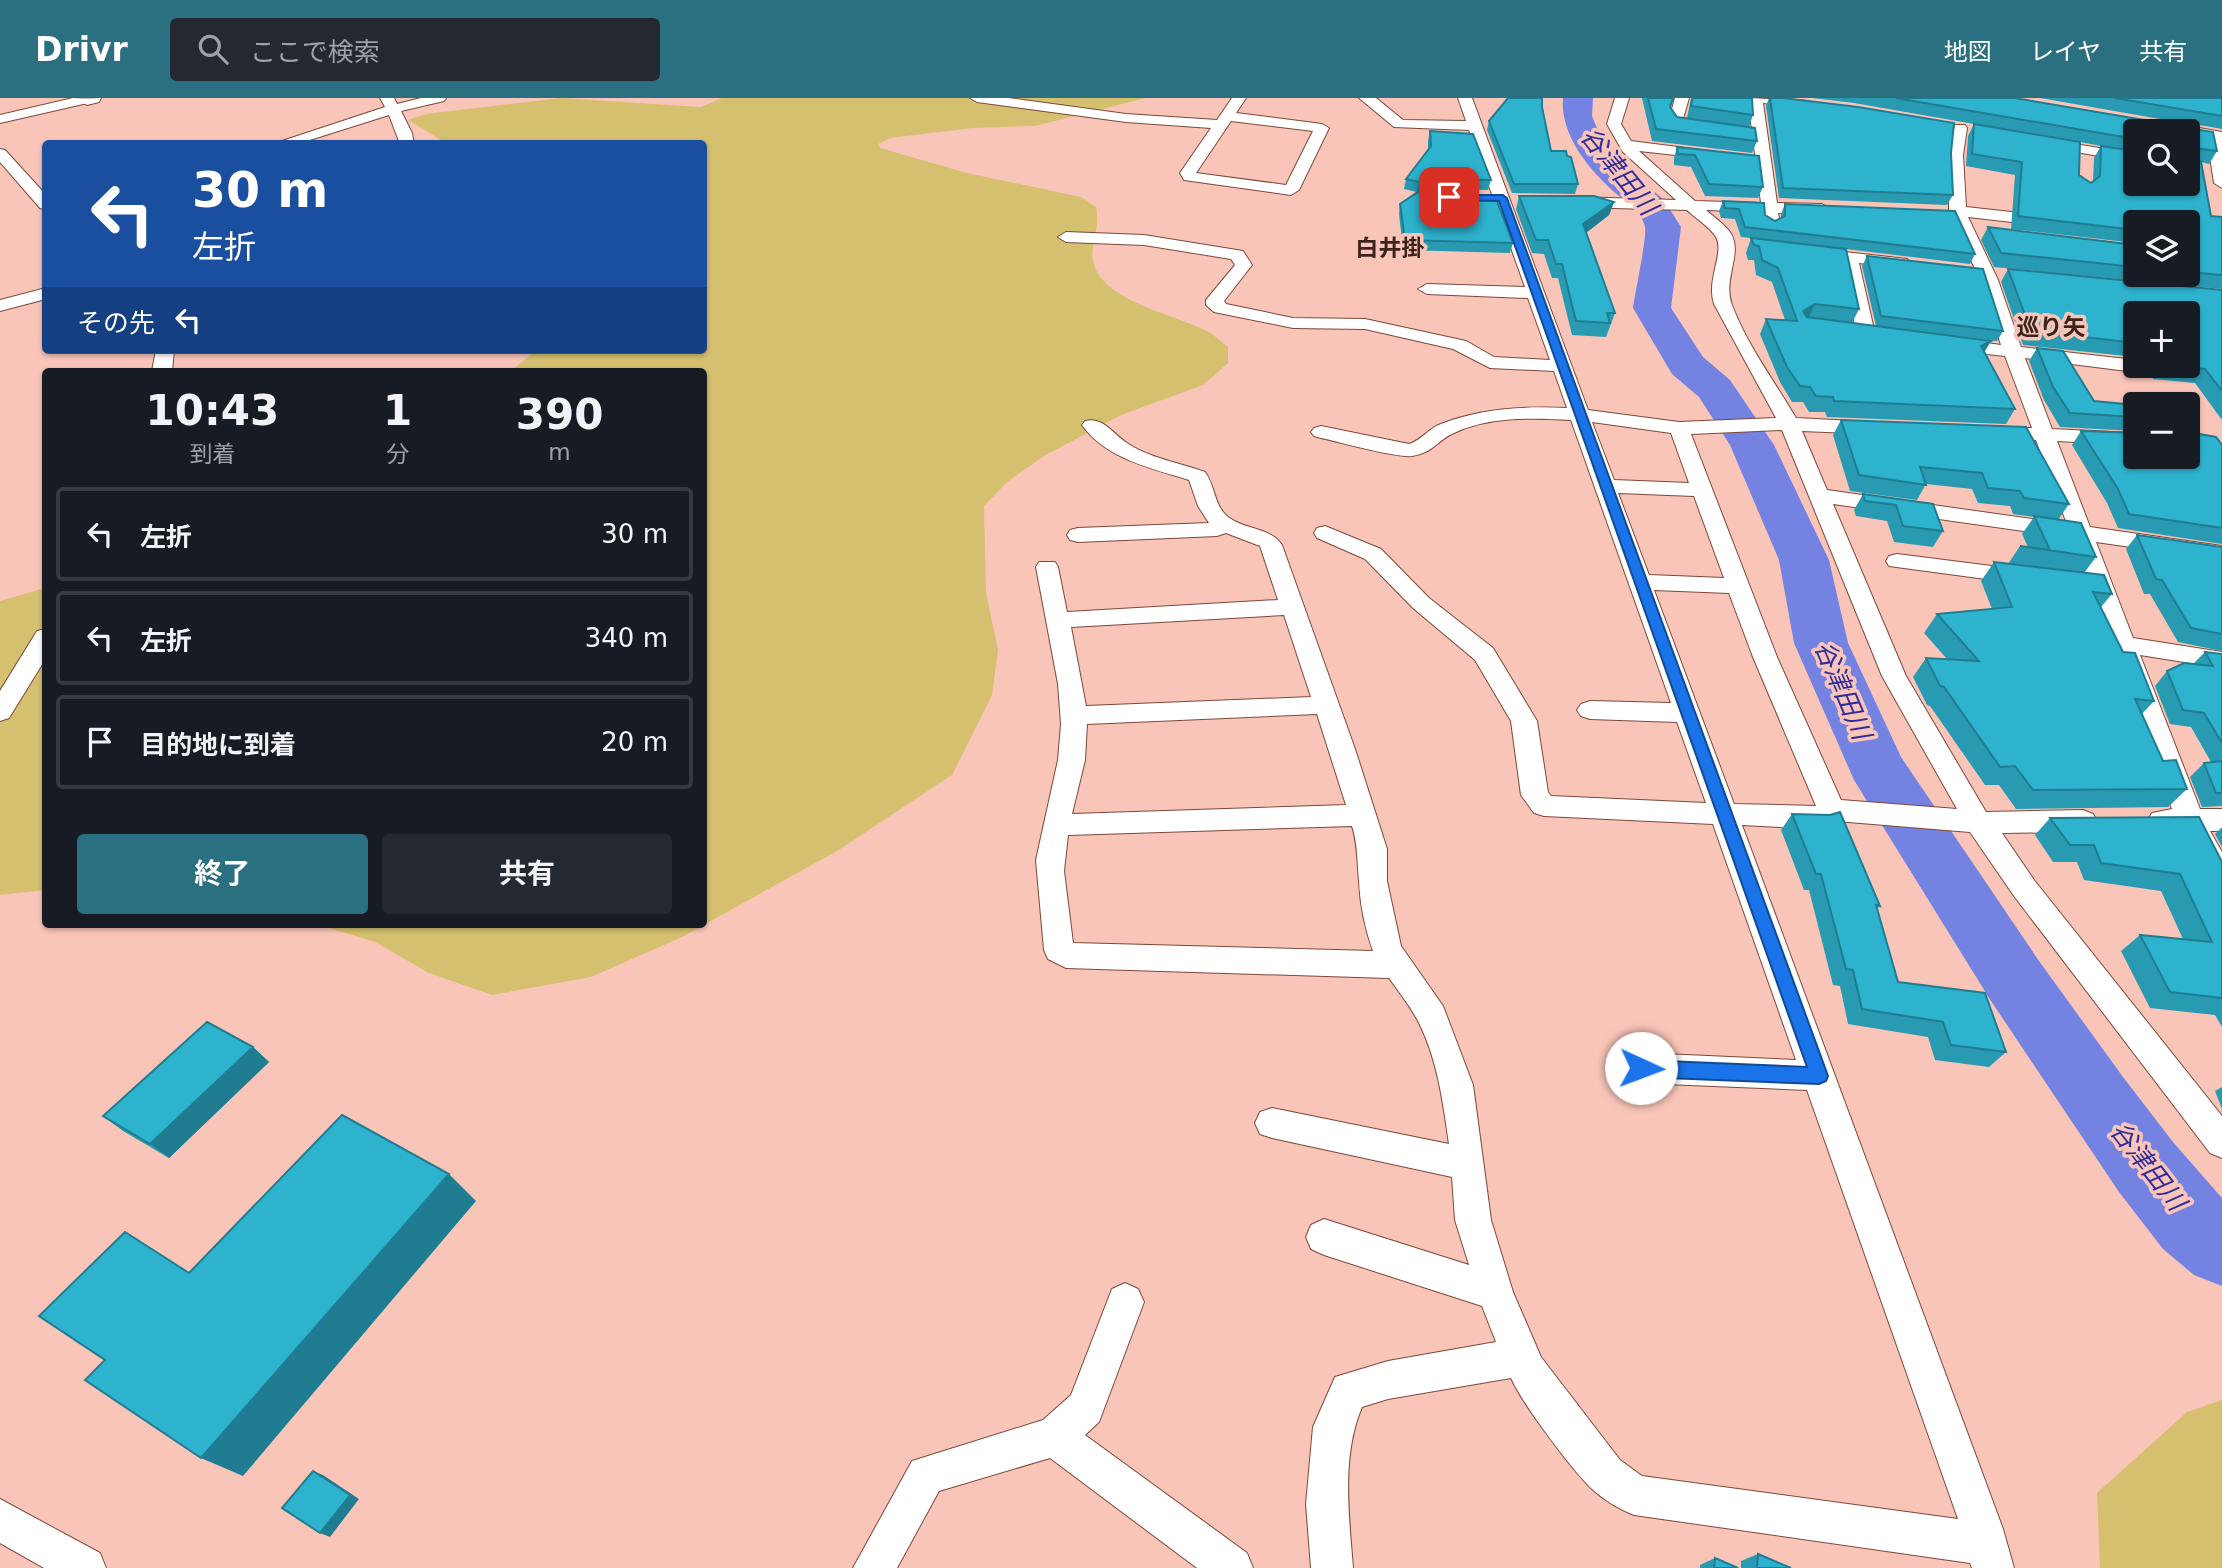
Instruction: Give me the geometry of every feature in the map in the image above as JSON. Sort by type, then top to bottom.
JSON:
[{"type":"street","points":[[0,120],[89,98]]},
{"type":"street","points":[[291,140],[390,104],[439,98]]},
{"type":"street","points":[[977,98],[1126,118],[1224,120],[1322,128],[1292,190],[1189,177],[1188,173],[1224,120],[1239,98]]},
{"type":"street","points":[[1366,98],[1377,104],[1398,124],[1476,126]]},
{"type":"street","points":[[1092,425],[1120,448],[1198,476],[1211,515],[1223,525],[1267,540],[1271,545],[1327,705],[1373,849],[1373,881],[1387,950],[1432,1016],[1457,1085],[1473,1220],[1495,1292],[1526,1369],[1567,1426],[1606,1474],[1634,1495],[1990,1556],[1689,713],[1465,98]]},
{"type":"street","points":[[1622,98],[1615,124],[1625,145],[1732,244],[1719,282],[1720,297],[1727,316],[1789,424],[1894,676],[1965,819],[2041,910],[2222,1142]]},
{"type":"street","points":[[1682,98],[1676,120],[1678,122],[1724,130]]},
{"type":"street","points":[[1774,239],[1769,207],[1756,160],[1756,98],[1825,106]]},
{"type":"street","points":[[390,104],[406,140]]},
{"type":"street","points":[[1960,128],[1956,155],[1956,217],[2046,435],[2190,820],[2222,878]]},
{"type":"street","points":[[2200,134],[2218,137],[2221,178],[2200,170]]},
{"type":"street","points":[[2029,140],[2084,156],[2123,158]]},
{"type":"street","points":[[1625,145],[1722,156]]},
{"type":"street","points":[[0,153],[42,200]]},
{"type":"street","points":[[1555,202],[1842,209]]},
{"type":"street","points":[[1956,217],[2060,223]]},
{"type":"street","points":[[1956,217],[1991,234]]},
{"type":"street","points":[[1066,237],[1144,240],[1237,255],[1244,265],[1215,300],[1215,304],[1220,308],[1293,323],[1365,324],[1459,345],[1490,362],[1563,366]]},
{"type":"street","points":[[1787,251],[1916,265]]},
{"type":"street","points":[[1843,331],[1873,335],[1849,258]]},
{"type":"street","points":[[1977,271],[2009,275]]},
{"type":"street","points":[[1427,289],[1537,293]]},
{"type":"street","points":[[0,306],[42,294]]},
{"type":"street","points":[[1933,342],[2123,365]]},
{"type":"street","points":[[1321,432],[1409,450],[1425,446],[1443,430],[1465,421],[1528,412],[1688,427],[1789,424],[1897,429]]},
{"type":"street","points":[[1688,427],[1702,491],[1765,657],[1845,811]]},
{"type":"street","points":[[1965,431],[2123,438]]},
{"type":"street","points":[[1606,486],[1702,491]]},
{"type":"street","points":[[1818,495],[2222,553]]},
{"type":"street","points":[[1079,535],[1217,529],[1223,525]]},
{"type":"street","points":[[1325,533],[1373,554],[1421,603],[1485,654],[1524,721],[1535,795],[1544,806],[1818,818],[1845,811],[1995,823],[2107,821]]},
{"type":"street","points":[[1897,561],[2048,580]]},
{"type":"street","points":[[1047,566],[1056,620],[1072,686],[1074,716],[1073,761],[1050,861],[1059,950],[1066,955],[1397,965]]},
{"type":"street","points":[[1641,582],[1738,586]]},
{"type":"street","points":[[2075,583],[2102,586]]},
{"type":"street","points":[[1056,620],[1293,607]]},
{"type":"street","points":[[0,712],[42,644]]},
{"type":"street","points":[[2125,645],[2222,660]]},
{"type":"street","points":[[1074,716],[1327,705]]},
{"type":"street","points":[[1590,710],[1689,713]]},
{"type":"street","points":[[1058,825],[1362,815]]},
{"type":"street","points":[[2135,821],[2222,820]]},
{"type":"street","points":[[1641,1068],[1819,1076]]},
{"type":"street","points":[[1272,1124],[1467,1164]]},
{"type":"street","points":[[1324,1237],[1495,1292]]},
{"type":"street","points":[[874,1568],[926,1475],[1054,1437],[1085,1408],[1125,1302]]},
{"type":"street","points":[[1332,1568],[1327,1504],[1333,1427],[1349,1391],[1388,1380],[1522,1357]]},
{"type":"street","points":[[1054,1437],[1232,1568]]},
{"type":"street","points":[[0,1520],[85,1568]]},
{"type":"shaded area","points":[[561,98],[701,107],[722,98],[1146,98],[1035,126],[972,128],[890,138],[878,144],[880,148],[967,173],[1081,197],[1096,207],[1093,259],[1101,278],[1112,288],[1143,306],[1210,333],[1228,347],[1228,363],[1203,385],[1121,415],[1044,456],[1007,482],[984,506],[986,593],[998,650],[992,695],[952,775],[837,851],[707,923],[707,368],[515,368],[531,354],[707,354],[707,140],[441,140],[408,120],[426,114]]},
{"type":"shaded area","points":[[42,589],[42,890],[0,895],[0,601]]},
{"type":"shaded area","points":[[329,928],[698,928],[591,977],[492,995],[429,973],[375,942]]},
{"type":"shaded area","points":[[2222,1400],[2222,1568],[2100,1568],[2097,1493],[2187,1412]]},
{"type":"building","points":[[1508,98],[1542,98],[1551,151],[1566,151],[1567,156],[1571,157],[1578,184],[1514,184],[1489,121]]},
{"type":"building","points":[[1648,98],[1673,98],[1670,107],[1677,117],[1755,128],[1757,141],[1656,129]]},
{"type":"building","points":[[1693,98],[1752,98],[1753,115],[1691,106]]},
{"type":"building","points":[[1770,98],[1858,107],[1954,123],[1951,153],[1953,195],[1783,188]]},
{"type":"building","points":[[1896,98],[2015,98],[2138,119],[2123,119],[2123,137]]},
{"type":"building","points":[[2115,98],[2222,98],[2222,116]]},
{"type":"building","points":[[1974,124],[2080,142],[2079,175],[2091,183],[2100,176],[2101,146],[2123,149],[2123,196],[2200,196],[2201,162],[2211,216],[2222,217],[2222,275],[2200,273],[2200,210],[2123,210],[2123,229],[2018,216],[2022,162],[1972,154]]},
{"type":"building","points":[[2200,130],[2213,132],[2217,151],[2200,149]]},
{"type":"building","points":[[1430,131],[1473,134],[1491,180],[1424,179],[1419,182],[1406,179],[1431,146]]},
{"type":"building","points":[[1677,147],[1759,156],[1763,187],[1709,184],[1695,155],[1678,154]]},
{"type":"building","points":[[1418,192],[1424,195],[1495,196],[1513,243],[1405,240],[1400,204]]},
{"type":"building","points":[[1519,196],[1594,196],[1614,202],[1583,224],[1615,313],[1607,313],[1610,323],[1576,321],[1562,264],[1556,264],[1548,240],[1536,240]]},
{"type":"building","points":[[1723,201],[1764,203],[1765,215],[1775,221],[1785,216],[1785,204],[1955,211],[1975,254],[1745,227],[1739,209],[1725,208]]},
{"type":"building","points":[[1988,227],[2123,244],[2123,266],[2001,253]]},
{"type":"building","points":[[1751,238],[1846,249],[1859,309],[1815,304],[1803,311],[1807,317],[1991,341],[1981,346],[2015,409],[1834,401],[1833,397],[1816,396],[1810,387],[1800,386],[1787,367],[1766,319],[1797,321],[1778,268],[1762,260],[1759,246],[1754,245]]},
{"type":"building","points":[[1867,256],[1983,269],[2003,331],[1881,316]]},
{"type":"building","points":[[2008,269],[2123,280],[2123,287],[2222,290],[2222,391],[2205,369],[2200,369],[2200,301],[2123,301],[2123,342],[2031,331]]},
{"type":"building","points":[[2037,348],[2063,351],[2094,401],[2123,404],[2123,416],[2070,413],[2053,387]]},
{"type":"building","points":[[1841,420],[2026,427],[2069,504],[2024,498],[2020,491],[1988,488],[1982,473],[1920,467],[1926,485],[1859,475]]},
{"type":"building","points":[[2081,431],[2123,433],[2123,469],[2200,469],[2200,434],[2216,437],[2222,445],[2222,528],[2129,514],[2118,489]]},
{"type":"building","points":[[1863,494],[1933,504],[1943,531],[1903,526],[1896,505],[1865,501]]},
{"type":"building","points":[[2034,516],[2081,523],[2096,557],[2020,546],[2050,550]]},
{"type":"building","points":[[2137,535],[2222,547],[2222,634],[2191,628],[2162,580],[2156,579]]},
{"type":"building","points":[[1994,562],[2104,575],[2112,594],[2093,592],[2123,652],[2135,653],[2154,701],[2135,699],[2163,761],[2176,760],[2187,789],[2033,790],[2015,766],[2000,767],[1944,687],[1940,686],[1926,658],[1979,661],[1937,614],[2012,607]]},
{"type":"building","points":[[2205,652],[2222,654],[2222,743],[2204,713],[2183,710],[2167,671],[2184,663],[2213,666]]},
{"type":"building","points":[[2222,761],[2222,793],[2216,793],[2204,763]]},
{"type":"building","points":[[1840,812],[1880,906],[1876,905],[1898,982],[1985,993],[2006,1052],[1951,1045],[1943,1022],[1862,1009],[1853,970],[1846,969],[1821,874],[1816,874],[1792,814],[1830,815]]},
{"type":"building","points":[[2199,817],[2222,862],[2222,998],[2170,992],[2140,935],[2212,942],[2180,874],[2101,863],[2094,845],[2070,845],[2050,818]]},
{"type":"building","points":[[207,1022],[253,1047],[150,1144],[103,1116]]},
{"type":"building","points":[[342,1115],[449,1174],[201,1458],[85,1380],[105,1360],[39,1316],[125,1232],[189,1273]]},
{"type":"building","points":[[313,1471],[350,1495],[320,1533],[282,1508]]},
{"type":"building","points":[[1758,1554],[1791,1568],[1757,1568]]},
{"type":"building","points":[[1715,1558],[1738,1568],[1714,1568]]},
{"type":"waterway","name":"谷津田川","points":[[1578,98],[1577,116],[1584,135],[1622,181],[1652,207],[1663,227],[1652,308],[1687,365],[1715,389],[1752,445],[1804,560],[1821,643],[1875,765],[2015,981],[2097,1100],[2191,1222],[2222,1247]]},
{"type":"district","name":"白井掛","points":[[1390,248]]},
{"type":"district","name":"巡り矢","points":[[2051,327]]},
{"type":"route","points":[[1449,197],[1503,198],[1819,1076],[1641,1068]]}]
